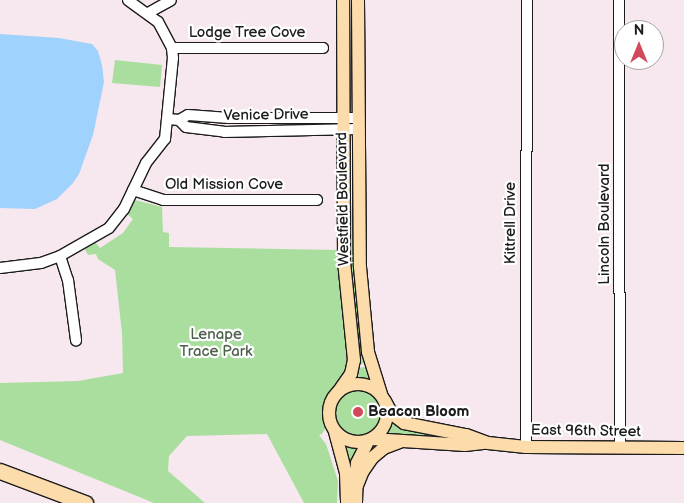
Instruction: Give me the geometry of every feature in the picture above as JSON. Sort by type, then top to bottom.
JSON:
[{"type":"highway","points":[[0,471],[85,503]]},
{"type":"main road","name":"Westfield Boulevard","points":[[339,391],[350,374],[354,360],[344,261],[343,0]]},
{"type":"main road","name":"Westfield Boulevard","points":[[358,0],[360,267],[368,352],[383,398]]},
{"type":"main road","points":[[347,503],[346,473],[335,432],[329,421],[328,408],[333,397],[339,391],[350,385],[362,384],[371,387],[383,398],[387,414],[386,423],[382,430],[370,440],[359,457],[356,503]]},
{"type":"main road","name":"East 96th Street","points":[[383,398],[392,414],[404,423],[466,435],[488,443]]},
{"type":"main road","points":[[335,432],[350,442],[370,440]]},
{"type":"main road","name":"East 96th Street","points":[[370,440],[405,440],[465,446],[488,443],[526,447],[684,448]]},
{"type":"main road","points":[[356,488],[363,471],[372,458],[392,444],[405,440]]},
{"type":"street","points":[[0,268],[41,263],[60,256],[115,223],[146,163],[165,139],[172,48],[158,22],[128,0]]},
{"type":"street","points":[[148,13],[170,0]]},
{"type":"street","name":"Kittrell Drive","points":[[526,447],[527,0]]},
{"type":"street","name":"Lincoln Boulevard","points":[[619,0],[620,448]]},
{"type":"street","name":"Lodge Tree Cove","points":[[172,48],[323,48]]},
{"type":"street","name":"Venice Drive","points":[[168,119],[179,120],[188,115],[358,123]]},
{"type":"street","name":"Old Mission Cove","points":[[133,190],[163,200],[317,200]]},
{"type":"street","points":[[60,256],[68,280],[76,340]]},
{"type":"green space","points":[[115,60],[162,65],[160,87],[112,83]]},
{"type":"green space","points":[[349,179],[365,363],[362,364],[358,364],[349,276]]},
{"type":"green space","name":"Lenape Trace Park","points":[[135,200],[162,207],[163,232],[169,233],[169,247],[339,250],[350,357],[348,370],[326,398],[323,414],[326,427],[322,434],[319,435],[326,444],[338,481],[337,503],[304,503],[267,434],[187,436],[169,456],[168,471],[205,503],[154,503],[0,440],[0,383],[78,381],[123,373],[122,333],[115,270],[98,259],[96,254],[88,255],[84,248],[95,242],[100,248],[123,233],[133,219],[127,214]]},
{"type":"green space","points":[[366,367],[369,380],[355,378],[357,368]]},
{"type":"green space","points":[[357,390],[370,394],[376,400],[380,413],[376,426],[370,432],[357,436],[344,432],[338,426],[334,413],[338,400],[344,394]]},
{"type":"green space","points":[[391,420],[465,439],[386,435]]},
{"type":"green space","points":[[345,446],[359,447],[353,473]]},
{"type":"water","points":[[0,34],[59,38],[92,44],[98,51],[102,65],[104,82],[93,135],[79,174],[57,199],[35,209],[0,208]]},
{"type":"place","name":"Beacon Bloom","points":[[358,412]]}]
